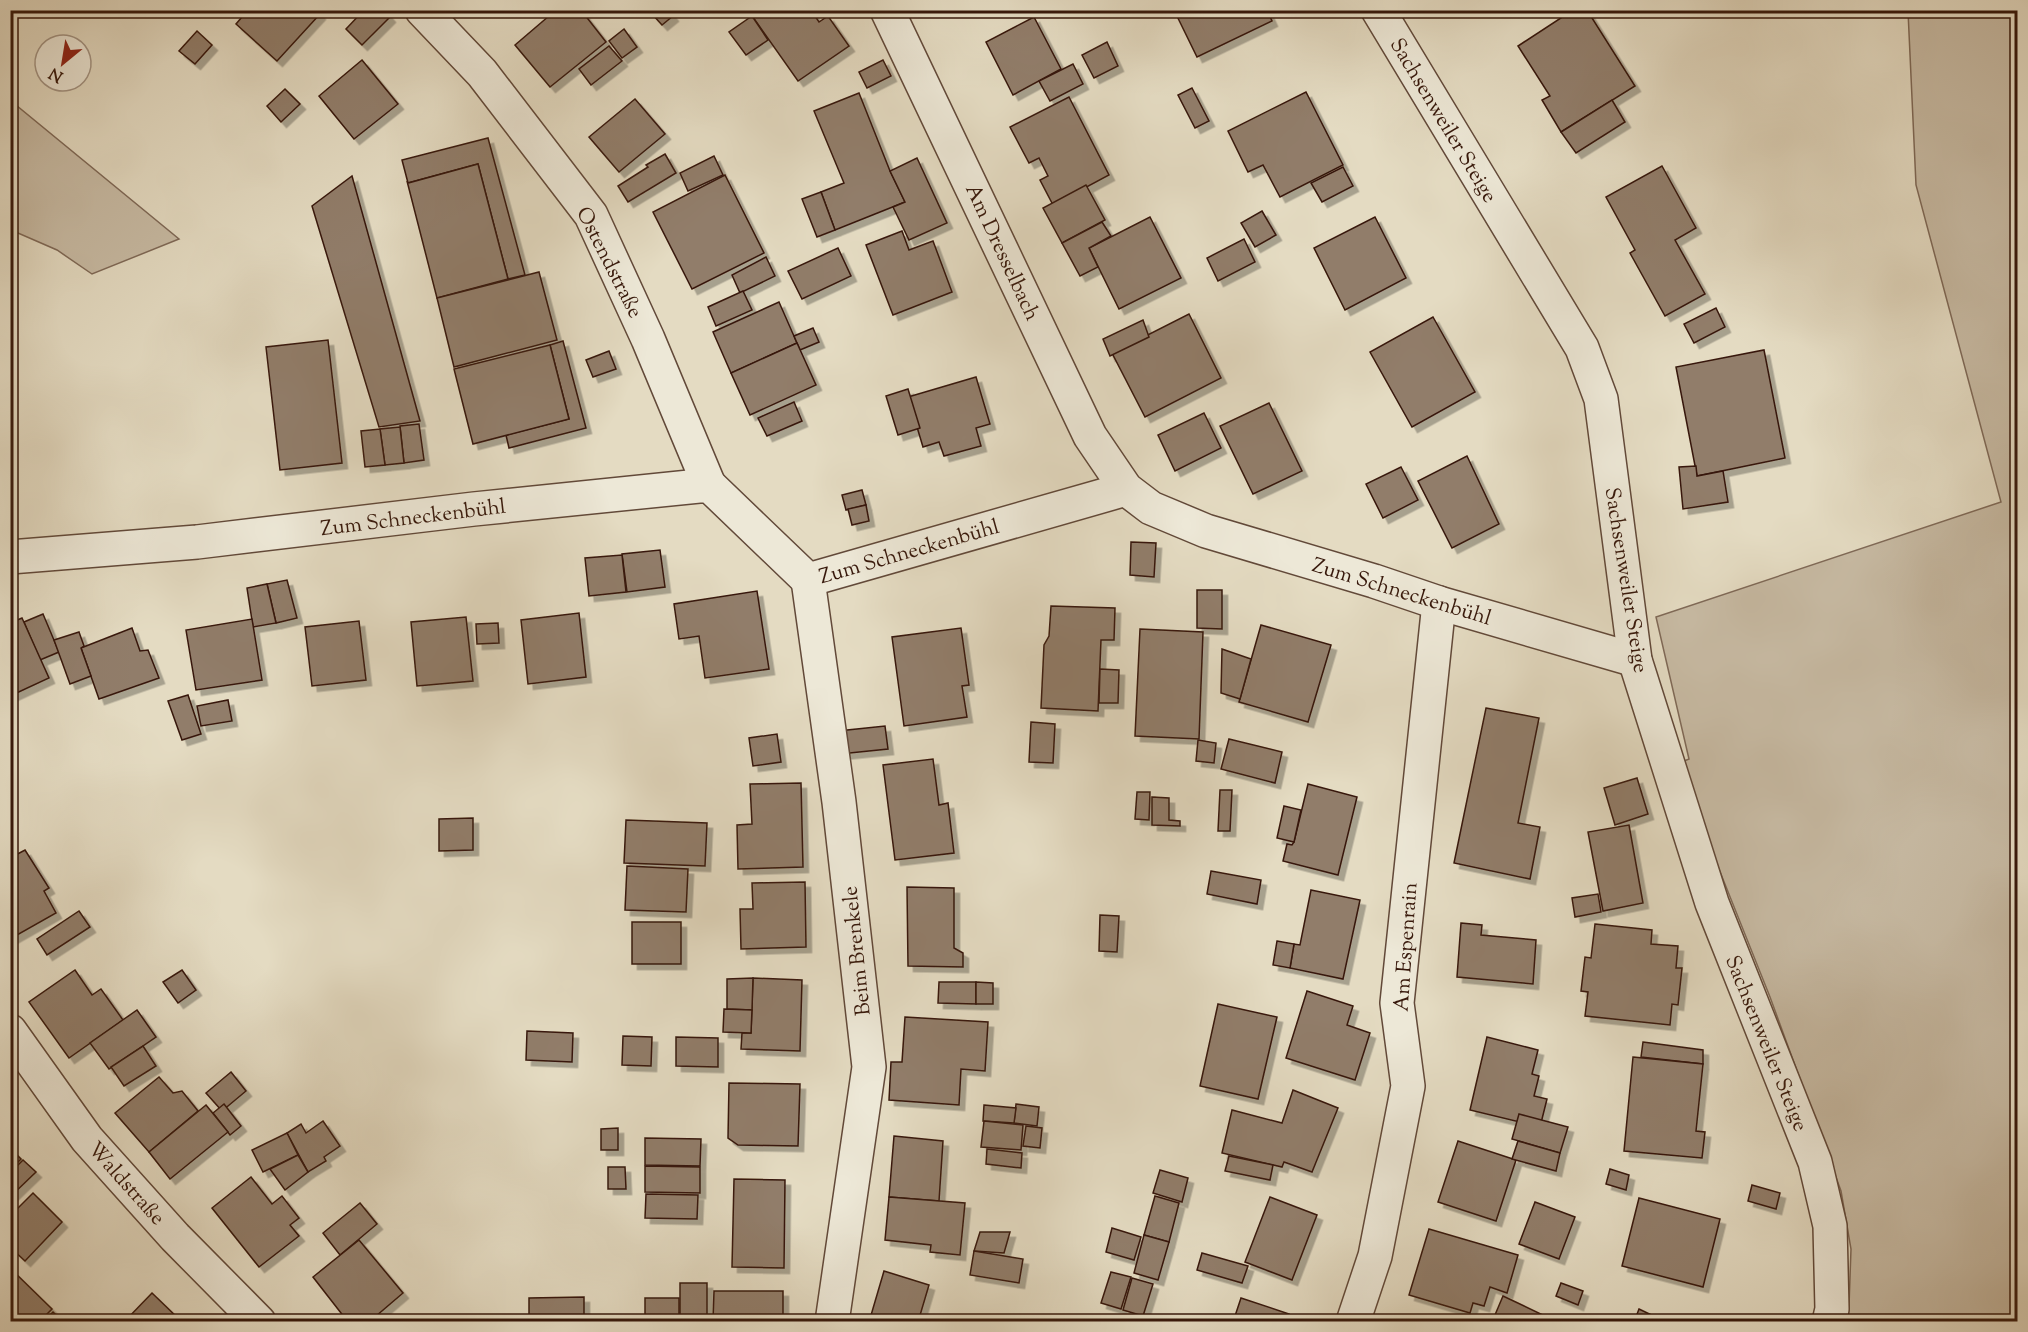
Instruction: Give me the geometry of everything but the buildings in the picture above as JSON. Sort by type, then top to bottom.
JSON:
[{"type":"street","name":"Ostendstraße","points":[[422,10],[482,73],[591,215],[648,339],[709,485]]},
{"type":"street","name":"Am Dresselbach","points":[[887,10],[1090,436],[1126,489]]},
{"type":"street","name":"Sachsenweiler Steige","points":[[1378,10],[1582,348],[1601,399],[1635,660],[1712,903],[1815,1162],[1830,1226],[1832,1309],[1829,1322]]},
{"type":"street","name":"Zum Schneckenbühl","points":[[10,557],[197,542],[474,509],[709,485],[808,580],[1126,489],[1151,507],[1206,531],[1374,581],[1439,603],[1635,660]]},
{"type":"street","name":"Beim Brenkele","points":[[808,580],[839,802],[868,1067],[832,1322]]},
{"type":"street","name":"Am Espenrain","points":[[1353,1322],[1375,1256],[1408,1086],[1397,1004],[1439,603]]},
{"type":"street","name":"Waldstraße","points":[[10,1031],[87,1139],[175,1237],[259,1322]]},
{"type":"shaded area","points":[[1908,11],[2017,11],[2017,1321],[1846,1321],[1849,1306],[1851,1249],[1841,1191],[1770,997],[1677,764],[1689,759],[1656,617],[2001,502],[1916,185]]},
{"type":"shaded area","points":[[10,101],[179,239],[92,274],[57,250],[11,230]]}]
